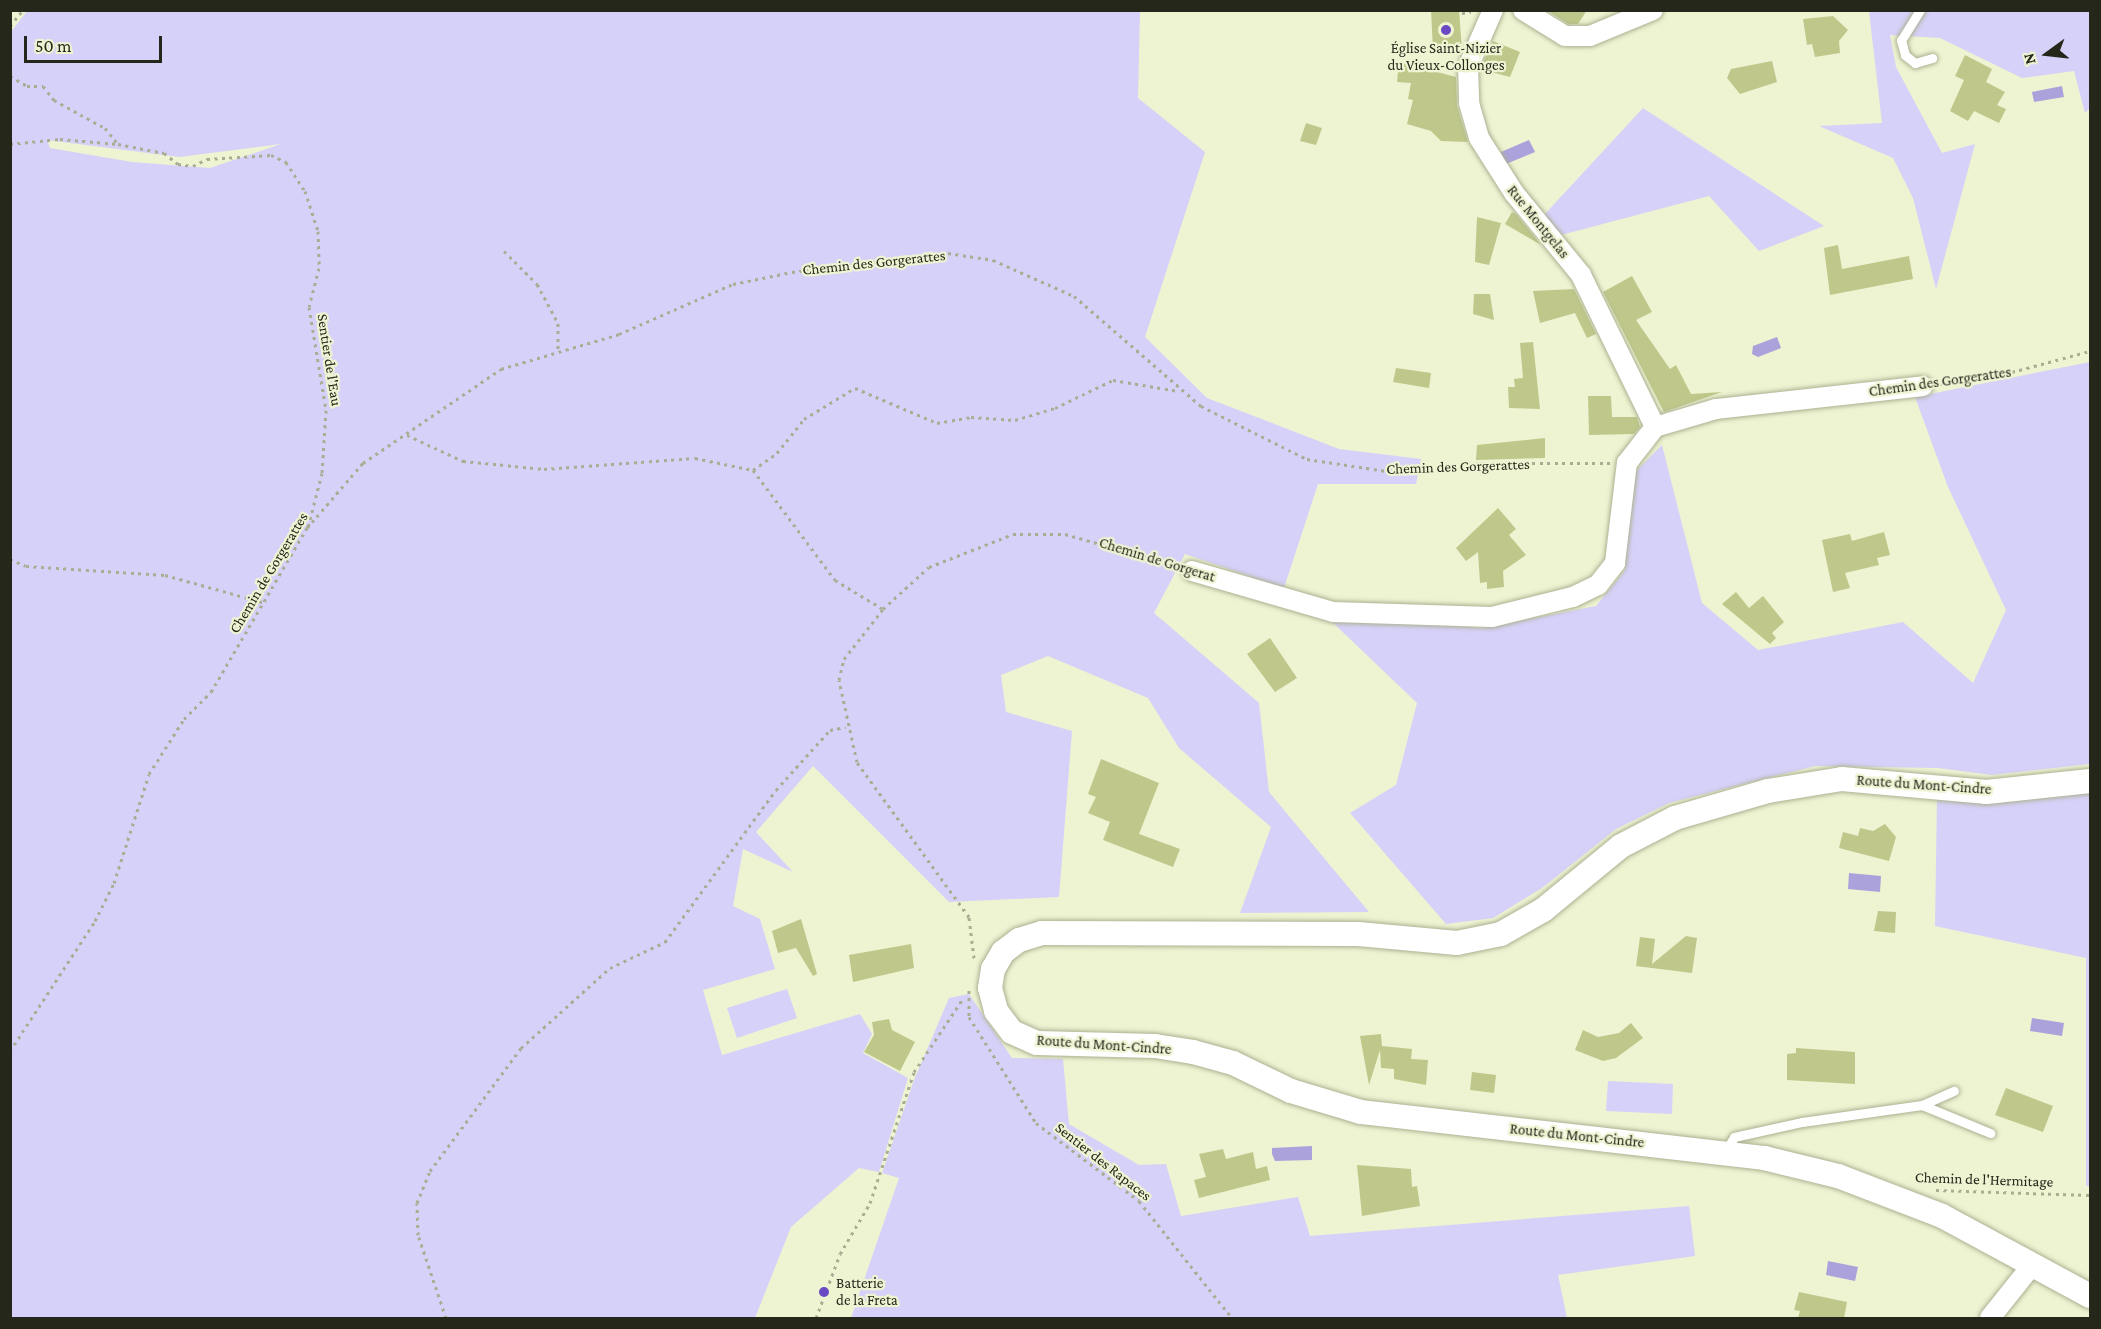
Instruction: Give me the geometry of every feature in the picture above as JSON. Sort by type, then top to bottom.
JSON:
[{"type":"street","name":"Rue Montgelas","points":[[1493,10],[1468,67],[1468,103],[1479,138],[1514,194],[1581,275],[1655,427]]},
{"type":"street","points":[[1523,10],[1564,36],[1582,36],[1622,27],[1653,10]]},
{"type":"street","name":"Chemin des Gorgerattes","points":[[1655,427],[1716,409],[1923,386]]},
{"type":"street","points":[[1627,463],[1655,427]]},
{"type":"street","name":"Chemin de Gorgerat","points":[[1192,571],[1333,612],[1492,617],[1573,597],[1598,585],[1615,563],[1627,463]]},
{"type":"street","name":"Route du Mont-Cindre","points":[[2091,781],[1987,792],[1842,779],[1768,791],[1675,818],[1621,846],[1543,910],[1501,934],[1457,943],[1358,934],[1042,933],[1019,940],[993,969],[990,988],[996,1011],[1012,1032],[1037,1043],[1155,1046],[1193,1052],[1233,1063],[1291,1092],[1361,1112],[1725,1152],[1764,1158],[1877,1188],[1942,1216],[2091,1296]]},
{"type":"street","points":[[1990,1318],[2032,1264]]},
{"type":"lane","points":[[1920,10],[1901,40],[1905,55],[1915,63],[1932,58]]},
{"type":"lane","points":[[1725,1152],[1734,1137],[1802,1122],[1922,1105],[1954,1090]]},
{"type":"lane","points":[[1922,1105],[1990,1133]]},
{"type":"path","points":[[10,26],[23,10]]},
{"type":"path","points":[[1462,13],[1472,12]]},
{"type":"path","points":[[10,76],[27,86],[43,86],[54,100],[105,128],[118,144]]},
{"type":"path","name":"Sentier de l'Eau","points":[[10,144],[60,139],[118,144],[164,153],[178,164],[193,166],[207,159],[272,156],[286,162],[305,191],[318,231],[319,268],[309,307],[326,410],[322,473],[307,528]]},
{"type":"path","points":[[504,251],[537,284],[558,322],[558,352]]},
{"type":"path","name":"Chemin des Gorgerattes","points":[[792,272],[948,253],[993,260],[1074,297],[1180,391],[1307,459],[1375,470],[1627,463]]},
{"type":"path","name":"Chemin de Gorgerattes","points":[[10,1051],[95,921],[114,884],[149,774],[184,719],[211,692],[266,603],[307,528],[363,463],[501,369],[619,334],[732,284],[792,272]]},
{"type":"path","name":"Chemin des Gorgerattes","points":[[1923,386],[2012,372],[2091,351]]},
{"type":"path","points":[[753,470],[777,453],[804,419],[855,388],[865,389],[895,409],[937,423],[971,417],[1015,420],[1055,408],[1113,380],[1180,391]]},
{"type":"path","points":[[406,434],[474,462],[544,469],[695,458],[753,470],[835,580],[883,609]]},
{"type":"path","name":"Chemin de Gorgerat","points":[[974,965],[969,917],[857,762],[846,727],[839,680],[844,659],[883,609],[929,567],[1013,534],[1065,534],[1110,543],[1192,571]]},
{"type":"path","points":[[10,559],[26,566],[165,575],[266,603]]},
{"type":"path","points":[[446,1318],[417,1234],[417,1203],[430,1171],[521,1048],[610,968],[665,942],[776,790],[830,730],[846,727]]},
{"type":"path","points":[[816,1318],[840,1254],[870,1203],[914,1072],[973,983]]},
{"type":"path","name":"Sentier des Rapaces","points":[[965,996],[969,1017],[1036,1123],[1139,1201],[1232,1318]]},
{"type":"path","name":"Chemin de l'Hermitage","points":[[1925,1190],[2091,1195]]},
{"type":"shaded area","points":[[28,10],[1140,11],[1138,98],[1205,152],[1145,337],[1207,398],[1339,449],[1421,459],[1416,484],[1318,484],[1284,588],[1185,554],[1154,613],[1259,703],[1269,792],[1369,912],[1240,913],[1271,827],[1179,748],[1148,698],[1048,656],[1001,675],[1006,712],[1072,731],[1059,897],[949,902],[813,766],[756,832],[793,872],[743,849],[733,906],[760,919],[775,969],[703,990],[722,1055],[860,1014],[872,1034],[863,1053],[908,1078],[879,1172],[859,1168],[791,1227],[755,1318],[11,1318],[10,33]],"holes":[[[47,140],[179,157],[281,144],[210,168],[132,162],[50,148]]]},
{"type":"shaded area","points":[[1869,11],[2090,11],[2090,108],[2085,113],[2074,71],[2022,78],[1940,38],[1890,35],[1896,67],[1942,153],[1975,144],[1936,289],[1913,198],[1893,158],[1819,126],[1882,123]]},
{"type":"shaded area","points":[[2062,86],[2064,97],[2034,102],[2032,92]]},
{"type":"shaded area","points":[[1643,108],[1824,226],[1759,251],[1709,196],[1561,235],[1544,215]]},
{"type":"shaded area","points":[[1529,140],[1535,152],[1506,164],[1501,152]]},
{"type":"shaded area","points":[[1777,337],[1781,348],[1758,357],[1752,354],[1753,346]]},
{"type":"shaded area","points":[[2090,362],[2090,764],[1992,775],[1938,768],[1815,766],[1669,803],[1616,829],[1542,888],[1493,918],[1446,924],[1350,813],[1396,785],[1417,703],[1328,618],[1483,628],[1596,606],[1625,570],[1632,475],[1662,445],[1702,603],[1758,650],[1903,622],[1973,683],[2006,610],[1948,487],[1915,397]]},
{"type":"shaded area","points":[[2090,792],[2090,1186],[2086,1186],[2086,958],[1935,926],[1937,796],[1998,803]]},
{"type":"shaded area","points":[[1849,873],[1881,876],[1880,892],[1848,889]]},
{"type":"shaded area","points":[[787,989],[797,1018],[737,1038],[727,1008]]},
{"type":"shaded area","points":[[969,994],[1012,1058],[1063,1059],[1069,1124],[1139,1165],[1166,1164],[1181,1216],[1298,1197],[1310,1236],[1689,1206],[1695,1256],[1558,1275],[1567,1318],[851,1318],[899,1178],[882,1173],[914,1080],[949,998]]},
{"type":"shaded area","points":[[2032,1018],[2064,1023],[2062,1036],[2030,1031]]},
{"type":"shaded area","points":[[1608,1081],[1673,1084],[1672,1114],[1606,1111]]},
{"type":"shaded area","points":[[1312,1146],[1312,1160],[1275,1161],[1272,1154],[1272,1148]]},
{"type":"shaded area","points":[[1828,1261],[1858,1267],[1855,1281],[1826,1275]]},
{"type":"building","name":"Église Saint-Nizier du Vieux-Collonges","points":[[1431,10],[1459,10],[1462,50],[1433,51]]},
{"type":"building","points":[[1547,10],[1587,10],[1578,24],[1568,24]]},
{"type":"building","points":[[1833,16],[1848,30],[1839,41],[1840,53],[1815,57],[1812,44],[1807,45],[1803,19]]},
{"type":"building","points":[[1493,41],[1520,52],[1510,77],[1480,69]]},
{"type":"building","points":[[1965,55],[1992,69],[1986,82],[2005,92],[1997,105],[2006,109],[1999,123],[1974,111],[1968,121],[1950,111],[1964,80],[1955,76]]},
{"type":"building","points":[[1772,61],[1777,82],[1740,94],[1727,78],[1731,69]]},
{"type":"building","points":[[1399,62],[1456,77],[1457,106],[1468,142],[1441,141],[1431,131],[1407,124],[1413,100],[1408,99],[1411,83],[1397,82]]},
{"type":"building","points":[[1306,123],[1322,128],[1316,145],[1300,141]]},
{"type":"building","points":[[1512,212],[1516,214],[1541,245],[1505,224]]},
{"type":"building","points":[[1477,217],[1501,223],[1489,265],[1475,262]]},
{"type":"building","points":[[1838,245],[1842,269],[1909,256],[1913,279],[1830,295],[1824,248]]},
{"type":"building","points":[[1632,276],[1652,312],[1636,320],[1670,369],[1676,365],[1691,394],[1722,392],[1664,412],[1603,292]]},
{"type":"building","points":[[1574,289],[1596,334],[1587,338],[1575,313],[1540,323],[1533,291]]},
{"type":"building","points":[[1474,294],[1490,294],[1494,320],[1473,314]]},
{"type":"building","points":[[1533,342],[1540,409],[1509,408],[1508,387],[1515,387],[1514,379],[1523,378],[1520,343]]},
{"type":"building","points":[[1396,368],[1431,373],[1429,388],[1393,382]]},
{"type":"building","points":[[1588,396],[1611,396],[1612,417],[1637,417],[1640,427],[1634,434],[1589,435]]},
{"type":"building","points":[[1545,438],[1545,458],[1476,460],[1477,445]]},
{"type":"building","points":[[1498,508],[1516,529],[1509,535],[1526,555],[1503,571],[1504,587],[1487,589],[1487,582],[1480,583],[1478,552],[1466,561],[1456,548]]},
{"type":"building","points":[[1884,532],[1890,555],[1877,558],[1879,565],[1845,573],[1850,588],[1833,592],[1822,540],[1850,534],[1852,541]]},
{"type":"building","points":[[1736,592],[1749,608],[1763,596],[1784,622],[1772,633],[1776,638],[1770,644],[1722,604]]},
{"type":"building","points":[[1270,638],[1297,678],[1275,692],[1247,654]]},
{"type":"building","points":[[1101,759],[1159,783],[1139,834],[1180,849],[1173,867],[1103,840],[1110,822],[1088,813],[1096,797],[1088,794]]},
{"type":"building","points":[[1885,824],[1896,837],[1889,861],[1839,848],[1843,832],[1858,836],[1860,828],[1873,831]]},
{"type":"building","points":[[1878,911],[1896,912],[1895,933],[1874,931]]},
{"type":"building","points":[[801,919],[817,974],[813,976],[796,948],[778,953],[772,931]]},
{"type":"building","points":[[1686,936],[1697,938],[1692,973],[1636,966],[1640,937],[1655,939],[1652,964]]},
{"type":"building","points":[[911,944],[914,968],[853,982],[849,955]]},
{"type":"building","points":[[889,1019],[892,1030],[915,1042],[900,1071],[864,1052],[874,1035],[872,1022]]},
{"type":"building","points":[[1631,1023],[1643,1038],[1616,1058],[1603,1061],[1575,1050],[1583,1030],[1598,1037],[1619,1033]]},
{"type":"building","points":[[1381,1034],[1382,1046],[1412,1049],[1411,1059],[1428,1060],[1426,1085],[1394,1079],[1394,1069],[1381,1068],[1380,1050],[1369,1085],[1360,1036]]},
{"type":"building","points":[[1796,1048],[1855,1052],[1855,1084],[1787,1080],[1787,1054],[1796,1053]]},
{"type":"building","points":[[1472,1072],[1496,1075],[1494,1093],[1470,1090]]},
{"type":"building","points":[[2006,1088],[2053,1106],[2043,1132],[1995,1115]]},
{"type":"building","points":[[1223,1149],[1226,1159],[1253,1152],[1256,1169],[1267,1166],[1270,1180],[1199,1198],[1194,1180],[1206,1177],[1199,1154]]},
{"type":"building","points":[[1357,1165],[1411,1169],[1412,1187],[1417,1186],[1420,1206],[1362,1216]]},
{"type":"building","points":[[1799,1292],[1847,1302],[1844,1318],[1798,1318],[1800,1311],[1794,1310]]},
{"type":"place","name":"Église Saint-Nizier du Vieux-Collonges","points":[[1446,30]]},
{"type":"place","name":"Batterie de la Freta","points":[[824,1292]]}]
